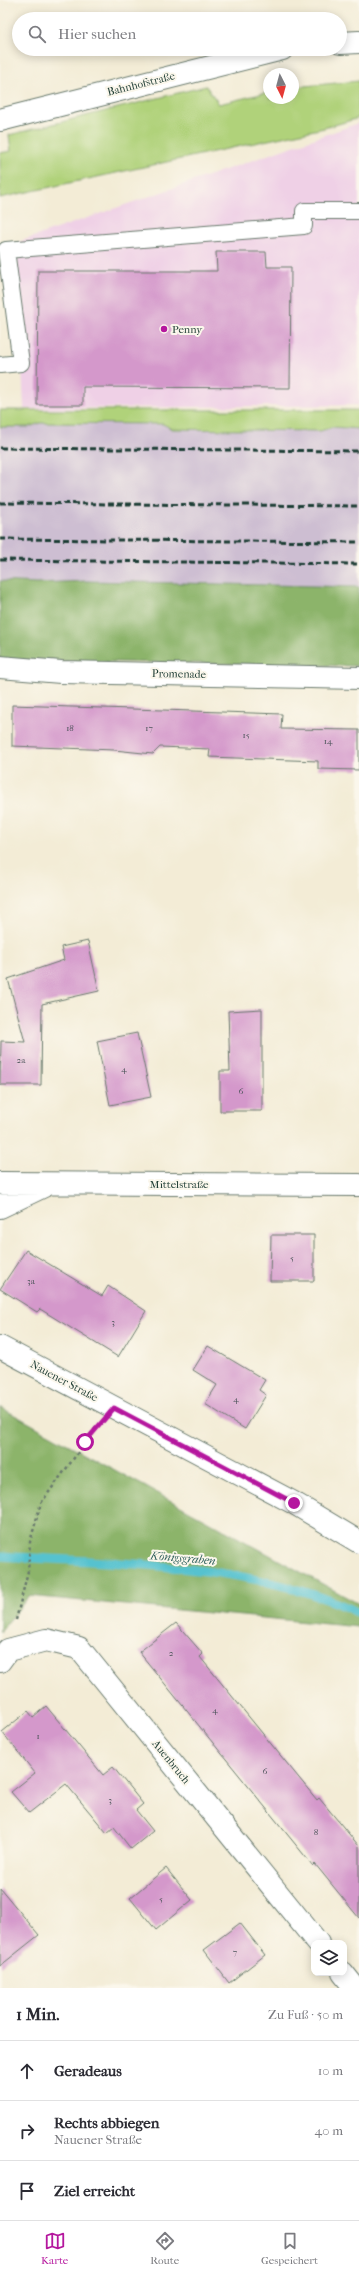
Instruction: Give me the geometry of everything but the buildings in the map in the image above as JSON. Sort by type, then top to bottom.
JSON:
[{"type":"street","points":[[347,43],[359,42]]},
{"type":"street","name":"Bahnhofstraße","points":[[0,120],[254,56]]},
{"type":"street","name":"Promenade","points":[[0,667],[61,672],[359,678]]},
{"type":"street","name":"Mittelstraße","points":[[0,1183],[359,1185]]},
{"type":"street","points":[[0,1207],[50,1183]]},
{"type":"street","name":"Nauener Straße","points":[[0,1347],[294,1503],[359,1542]]},
{"type":"street","name":"Auenbruch","points":[[4,1655],[46,1640],[79,1648],[316,1940]]},
{"type":"street","points":[[345,1976],[355,1988]]},
{"type":"lane","points":[[0,365],[21,363],[6,250],[304,226],[304,211],[359,211]]},
{"type":"path","points":[[4,1655],[28,1571],[30,1542],[41,1503],[85,1442],[114,1408]]},
{"type":"shaded area","points":[[359,123],[359,405],[24,409],[16,243]]},
{"type":"shaded area","points":[[40,423],[163,424],[172,429],[320,431],[333,427],[359,429],[359,587],[87,581],[37,583],[0,581],[0,427],[29,427]]},
{"type":"green space","points":[[359,81],[359,118],[324,128],[0,198],[0,153],[11,151],[9,135],[206,86],[219,104],[263,93],[263,104],[299,104],[299,86]]},
{"type":"green space","points":[[0,410],[359,410],[359,429],[333,427],[320,431],[172,429],[163,424],[40,423],[29,427],[0,427]]},
{"type":"green space","points":[[0,581],[37,583],[87,581],[359,587],[359,666],[0,660]]},
{"type":"green space","points":[[0,1407],[359,1604],[359,1627],[29,1596],[0,1632]]},
{"type":"waterway","name":"Königsgraben","points":[[0,1556],[136,1564],[183,1568],[230,1575],[275,1584],[318,1596],[359,1613]]},
{"type":"railway","points":[[0,448],[359,451]]},
{"type":"railway","points":[[0,503],[359,506]]},
{"type":"railway","points":[[0,539],[359,542]]},
{"type":"railway","points":[[0,560],[359,564]]},
{"type":"place","name":"Penny","points":[[164,329]]},
{"type":"route","points":[[85,1442],[114,1408],[294,1503]]}]
